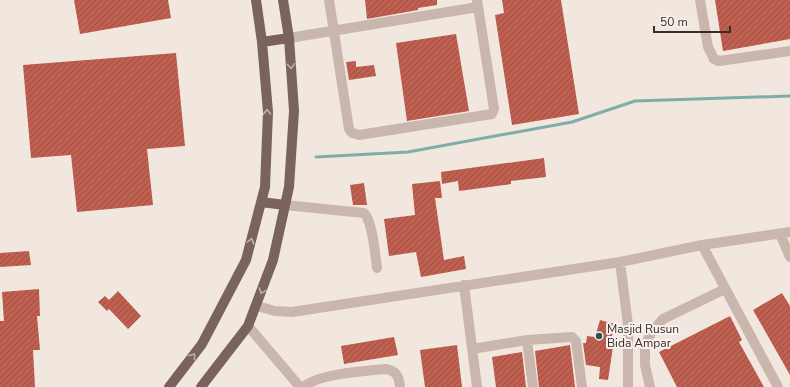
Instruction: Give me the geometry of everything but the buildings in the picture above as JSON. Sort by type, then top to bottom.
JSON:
[{"type":"main road","points":[[169,387],[202,344],[246,260],[265,187],[268,112],[262,42],[256,0]]},
{"type":"main road","points":[[201,387],[248,326],[274,260],[289,187],[294,111],[289,38],[283,0]]},
{"type":"main road","points":[[262,42],[289,38]]},
{"type":"main road","points":[[261,202],[285,205]]},
{"type":"street","points":[[289,38],[334,32],[478,4],[494,112],[490,116],[359,135],[352,133],[349,129],[334,32],[329,0]]},
{"type":"street","points":[[700,0],[708,47],[714,59],[719,61],[790,51]]},
{"type":"street","points":[[285,205],[364,213],[367,216],[370,225],[377,268]]},
{"type":"street","points":[[257,306],[275,311],[292,312],[620,262],[702,245],[785,233],[790,257]]},
{"type":"street","points":[[702,245],[778,387]]},
{"type":"street","points":[[620,262],[628,325],[628,387]]},
{"type":"street","points":[[464,285],[476,387]]},
{"type":"street","points":[[650,387],[644,365],[645,346],[651,333],[663,319],[725,289]]},
{"type":"street","points":[[248,326],[300,387]]},
{"type":"street","points":[[472,349],[527,340],[572,337],[576,341],[582,387]]},
{"type":"street","points":[[527,340],[533,387]]},
{"type":"street","points":[[304,387],[312,380],[324,377],[386,369],[396,372],[399,377],[400,387]]},
{"type":"waterway","points":[[316,157],[408,152],[572,122],[635,101],[790,96]]},
{"type":"place","name":"Masjid Rusun Bida Ampar","points":[[599,336]]}]
